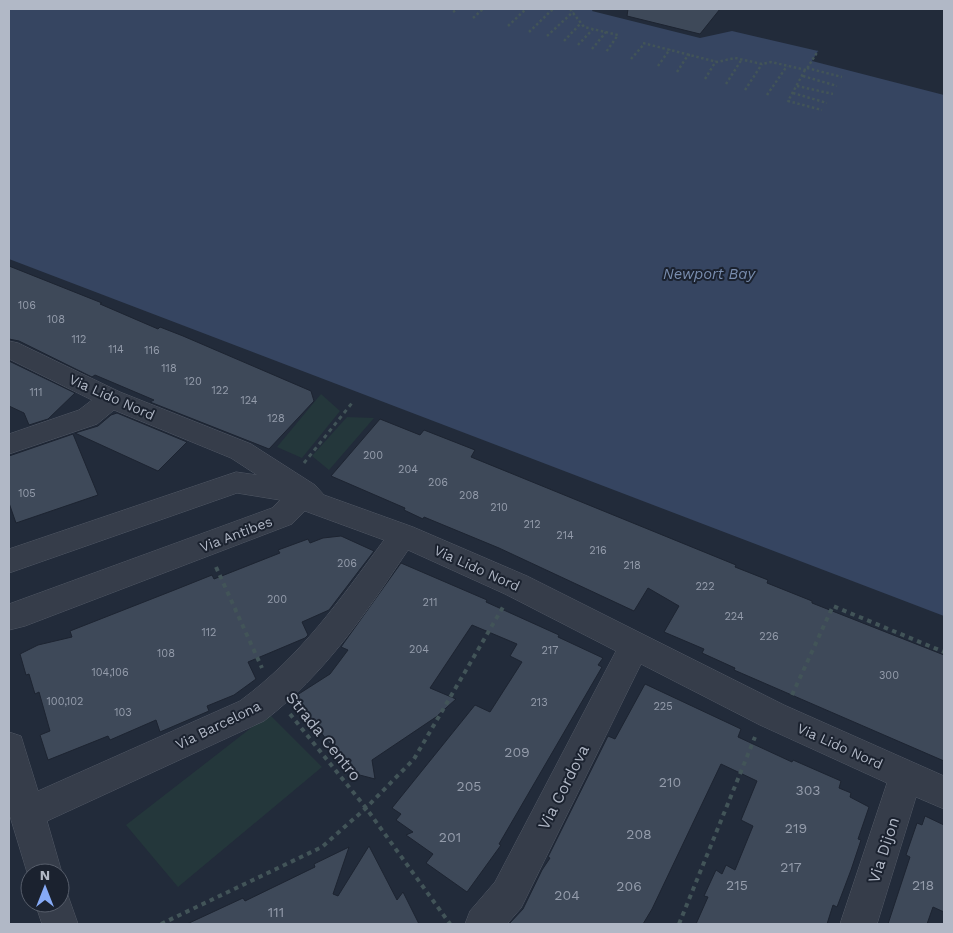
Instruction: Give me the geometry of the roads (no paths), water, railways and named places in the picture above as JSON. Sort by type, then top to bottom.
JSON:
[{"type":"street","name":"Via Lido Nord","points":[[9,349],[111,399],[241,451],[310,498],[403,535],[516,585],[772,715],[944,793]]},
{"type":"street","points":[[9,444],[88,417],[111,399]]},
{"type":"street","points":[[9,561],[236,482],[310,498]]},
{"type":"street","name":"Via Antibes","points":[[9,617],[14,617],[206,546],[282,516],[310,498]]},
{"type":"street","name":"Via Barcelona","points":[[26,813],[252,711],[275,696],[324,647],[403,535]]},
{"type":"street","name":"Via Cordova","points":[[483,924],[508,895],[635,645]]},
{"type":"street","points":[[9,748],[41,863]]},
{"type":"street","name":"Via Dijon","points":[[859,924],[906,776]]},
{"type":"water","name":"Newport Bay","points":[[9,9],[593,9],[592,11],[700,38],[732,31],[818,51],[812,61],[944,95],[944,616],[9,259]]}]
